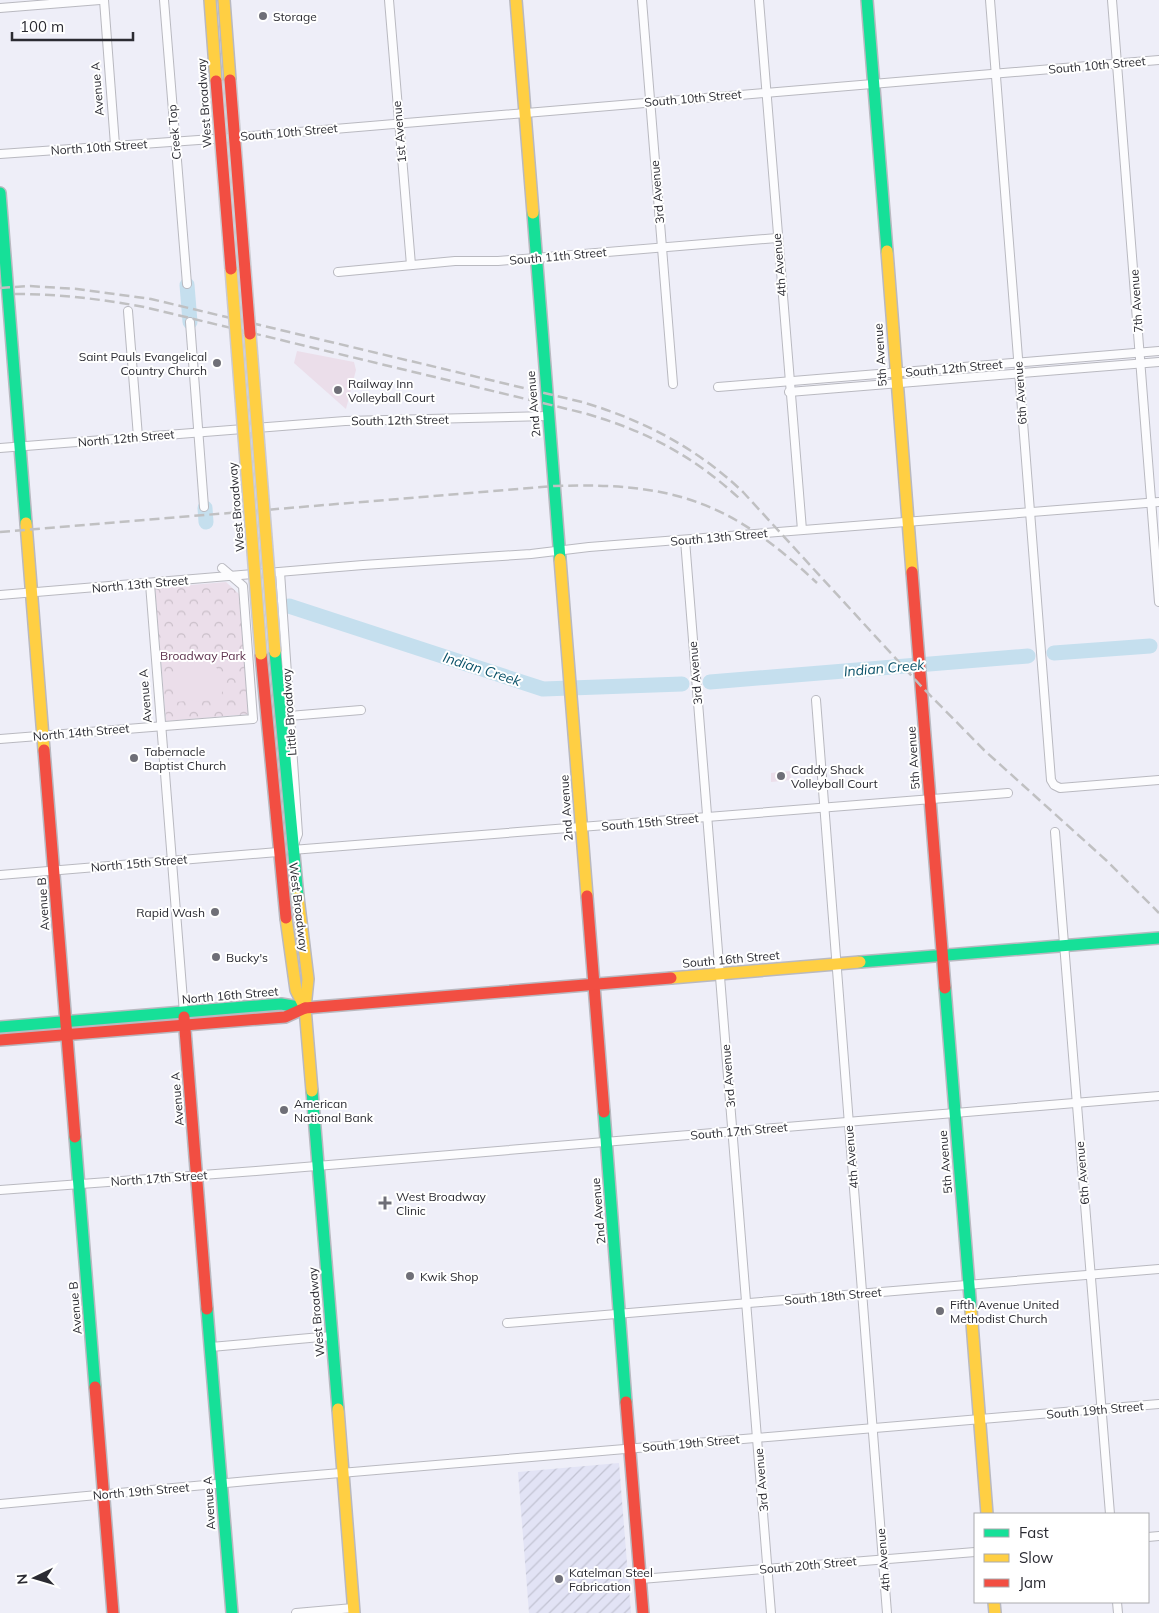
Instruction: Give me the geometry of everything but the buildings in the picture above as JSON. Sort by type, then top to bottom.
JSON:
[{"type":"street","points":[[0,8],[102,0]]},
{"type":"street","name":"Avenue A","points":[[102,0],[116,146]]},
{"type":"street","name":"Creek Top","points":[[164,0],[187,284]]},
{"type":"street","name":"West Broadway","points":[[210,0],[278,852],[296,990],[305,1008]]},
{"type":"street","name":"West Broadway","points":[[224,0],[292,850],[308,979],[305,1008],[354,1611]]},
{"type":"street","name":"1st Avenue","points":[[389,0],[411,265]]},
{"type":"street","name":"2nd Avenue","points":[[516,0],[644,1613]]},
{"type":"street","name":"3rd Avenue","points":[[642,0],[673,384]]},
{"type":"street","name":"4th Avenue","points":[[758,0],[788,382],[802,530]]},
{"type":"street","name":"5th Avenue","points":[[867,0],[987,1513]]},
{"type":"street","name":"6th Avenue","points":[[990,0],[1051,780],[1054,785],[1060,788],[1159,780]]},
{"type":"street","name":"7th Avenue","points":[[1112,0],[1140,353],[1155,502],[1159,602]]},
{"type":"street","name":"South 10th Street","points":[[227,138],[1159,60]]},
{"type":"street","name":"North 10th Street","points":[[0,154],[227,138]]},
{"type":"street","name":"Avenue B","points":[[0,193],[4,307],[20,447],[113,1613]]},
{"type":"street","name":"South 11th Street","points":[[338,272],[777,238]]},
{"type":"street","points":[[128,311],[138,438]]},
{"type":"street","points":[[190,322],[204,507]]},
{"type":"street","name":"South 12th Street","points":[[790,392],[1018,363],[1159,351]]},
{"type":"street","name":"South 12th Street","points":[[718,387],[788,382],[958,377],[1159,362]]},
{"type":"street","name":"South 12th Street","points":[[252,428],[345,421],[548,416]]},
{"type":"street","name":"North 12th Street","points":[[0,448],[252,428]]},
{"type":"street","name":"South 13th Street","points":[[280,572],[1155,502]]},
{"type":"street","name":"3rd Avenue","points":[[685,540],[771,1613]]},
{"type":"street","points":[[222,568],[232,577]]},
{"type":"street","name":"North 13th Street","points":[[0,596],[280,572]]},
{"type":"street","name":"Little Broadway","points":[[280,572],[298,834],[292,850]]},
{"type":"street","name":"North 14th Street","points":[[0,739],[253,719],[244,586],[232,577]]},
{"type":"street","name":"Avenue A","points":[[150,584],[232,1613]]},
{"type":"street","name":"4th Avenue","points":[[816,700],[822,808],[887,1613]]},
{"type":"street","points":[[289,716],[361,710]]},
{"type":"street","name":"South 15th Street","points":[[292,850],[1008,793]]},
{"type":"street","name":"6th Avenue","points":[[1055,832],[1110,1513]]},
{"type":"street","name":"North 15th Street","points":[[0,875],[278,852]]},
{"type":"street","name":"South 16th Street","points":[[305,1008],[1159,938]]},
{"type":"street","name":"North 16th Street","points":[[0,1040],[67,1035],[281,1004],[305,1008]]},
{"type":"street","name":"North 16th Street","points":[[0,1027],[66,1021],[184,1019]]},
{"type":"street","name":"South 17th Street","points":[[318,1166],[1159,1096]]},
{"type":"street","name":"North 17th Street","points":[[0,1190],[318,1166]]},
{"type":"street","name":"South 18th Street","points":[[507,1323],[1159,1269]]},
{"type":"street","points":[[211,1347],[332,1336]]},
{"type":"street","name":"South 19th Street","points":[[342,1472],[1159,1404]]},
{"type":"street","name":"North 19th Street","points":[[0,1504],[342,1472]]},
{"type":"street","name":"South 20th Street","points":[[641,1579],[974,1552]]},
{"type":"street","points":[[296,1613],[354,1611]]},
{"type":"shaded area","points":[[619,1463],[631,1613],[529,1613],[518,1472]]},
{"type":"green space","name":"Railway Inn Volleyball Court","points":[[297,351],[354,362],[356,370],[346,409],[294,363]]},
{"type":"green space","name":"Broadway Park","points":[[226,582],[240,595],[250,714],[166,721],[155,588]]},
{"type":"green space","points":[[200,656],[210,659],[224,680],[220,703],[214,704],[213,700],[176,702],[172,676],[178,675],[178,664]]},
{"type":"green space","name":"Caddy Shack Volleyball Court","points":[[790,771],[791,780],[771,782],[771,773]]},
{"type":"waterway","name":"Indian Creek","points":[[187,285],[190,322]]},
{"type":"waterway","name":"Indian Creek","points":[[205,508],[206,522]]},
{"type":"waterway","name":"Indian Creek","points":[[289,606],[543,689],[682,684]]},
{"type":"waterway","name":"Indian Creek","points":[[1054,653],[1150,646]]},
{"type":"waterway","name":"Indian Creek","points":[[710,682],[1028,656]]},
{"type":"railway","points":[[0,288],[30,286],[77,289],[151,299],[582,402],[626,417],[668,437],[707,462],[743,492],[921,686],[984,750],[1107,861],[1159,913]]},
{"type":"railway","points":[[15,294],[80,297],[144,307],[584,413],[628,428],[667,446],[722,483],[740,499]]},
{"type":"railway","points":[[0,532],[554,486],[633,488],[667,493],[698,502],[727,515],[786,555],[817,583]]},
{"type":"traffic: fast","points":[[867,0],[887,251]]},
{"type":"traffic: fast","points":[[0,193],[26,523]]},
{"type":"traffic: fast","points":[[533,213],[560,559]]},
{"type":"traffic: fast","points":[[275,652],[298,897]]},
{"type":"traffic: fast","points":[[860,962],[1159,938]]},
{"type":"traffic: fast","points":[[945,988],[971,1310]]},
{"type":"traffic: fast","points":[[0,1027],[281,1004],[305,1008]]},
{"type":"traffic: fast","points":[[312,1091],[338,1409]]},
{"type":"traffic: fast","points":[[604,1112],[626,1402]]},
{"type":"traffic: fast","points":[[75,1137],[95,1387]]},
{"type":"traffic: fast","points":[[207,1309],[232,1613]]},
{"type":"traffic: slow","points":[[210,0],[216,81]]},
{"type":"traffic: slow","points":[[224,0],[230,80]]},
{"type":"traffic: slow","points":[[516,0],[533,213]]},
{"type":"traffic: slow","points":[[887,251],[912,572]]},
{"type":"traffic: slow","points":[[231,269],[261,654]]},
{"type":"traffic: slow","points":[[250,334],[275,652]]},
{"type":"traffic: slow","points":[[26,523],[44,750]]},
{"type":"traffic: slow","points":[[560,559],[587,896]]},
{"type":"traffic: slow","points":[[298,897],[308,979],[305,1008],[312,1091]]},
{"type":"traffic: slow","points":[[286,918],[296,990],[305,1008]]},
{"type":"traffic: slow","points":[[671,978],[860,962]]},
{"type":"traffic: slow","points":[[971,1310],[987,1513]]},
{"type":"traffic: slow","points":[[338,1409],[354,1613]]},
{"type":"traffic: slow","points":[[994,1603],[995,1613]]},
{"type":"traffic: jam","points":[[230,80],[250,334]]},
{"type":"traffic: jam","points":[[216,81],[231,269]]},
{"type":"traffic: jam","points":[[912,572],[945,988]]},
{"type":"traffic: jam","points":[[261,654],[286,918]]},
{"type":"traffic: jam","points":[[44,750],[75,1137]]},
{"type":"traffic: jam","points":[[587,896],[604,1112]]},
{"type":"traffic: jam","points":[[305,1008],[671,978]]},
{"type":"traffic: jam","points":[[0,1040],[285,1017],[305,1008]]},
{"type":"traffic: jam","points":[[184,1017],[207,1309]]},
{"type":"traffic: jam","points":[[95,1387],[113,1613]]},
{"type":"traffic: jam","points":[[626,1402],[643,1613]]},
{"type":"place","name":"Storage","points":[[263,16]]},
{"type":"place","name":"Saint Pauls Evangelical Country Church","points":[[217,363]]},
{"type":"place","name":"Railway Inn Volleyball Court","points":[[338,390]]},
{"type":"place","name":"Tabernacle Baptist Church","points":[[134,758]]},
{"type":"place","name":"Caddy Shack Volleyball Court","points":[[781,776]]},
{"type":"place","name":"Rapid Wash","points":[[215,912]]},
{"type":"place","name":"Bucky's","points":[[216,957]]},
{"type":"place","name":"American National Bank","points":[[284,1110]]},
{"type":"place","name":"West Broadway Clinic","points":[[385,1203]]},
{"type":"place","name":"Kwik Shop","points":[[410,1276]]},
{"type":"place","name":"Fifth Avenue United Methodist Church","points":[[940,1311]]},
{"type":"place","name":"Katelman Steel Fabrication","points":[[559,1579]]}]
